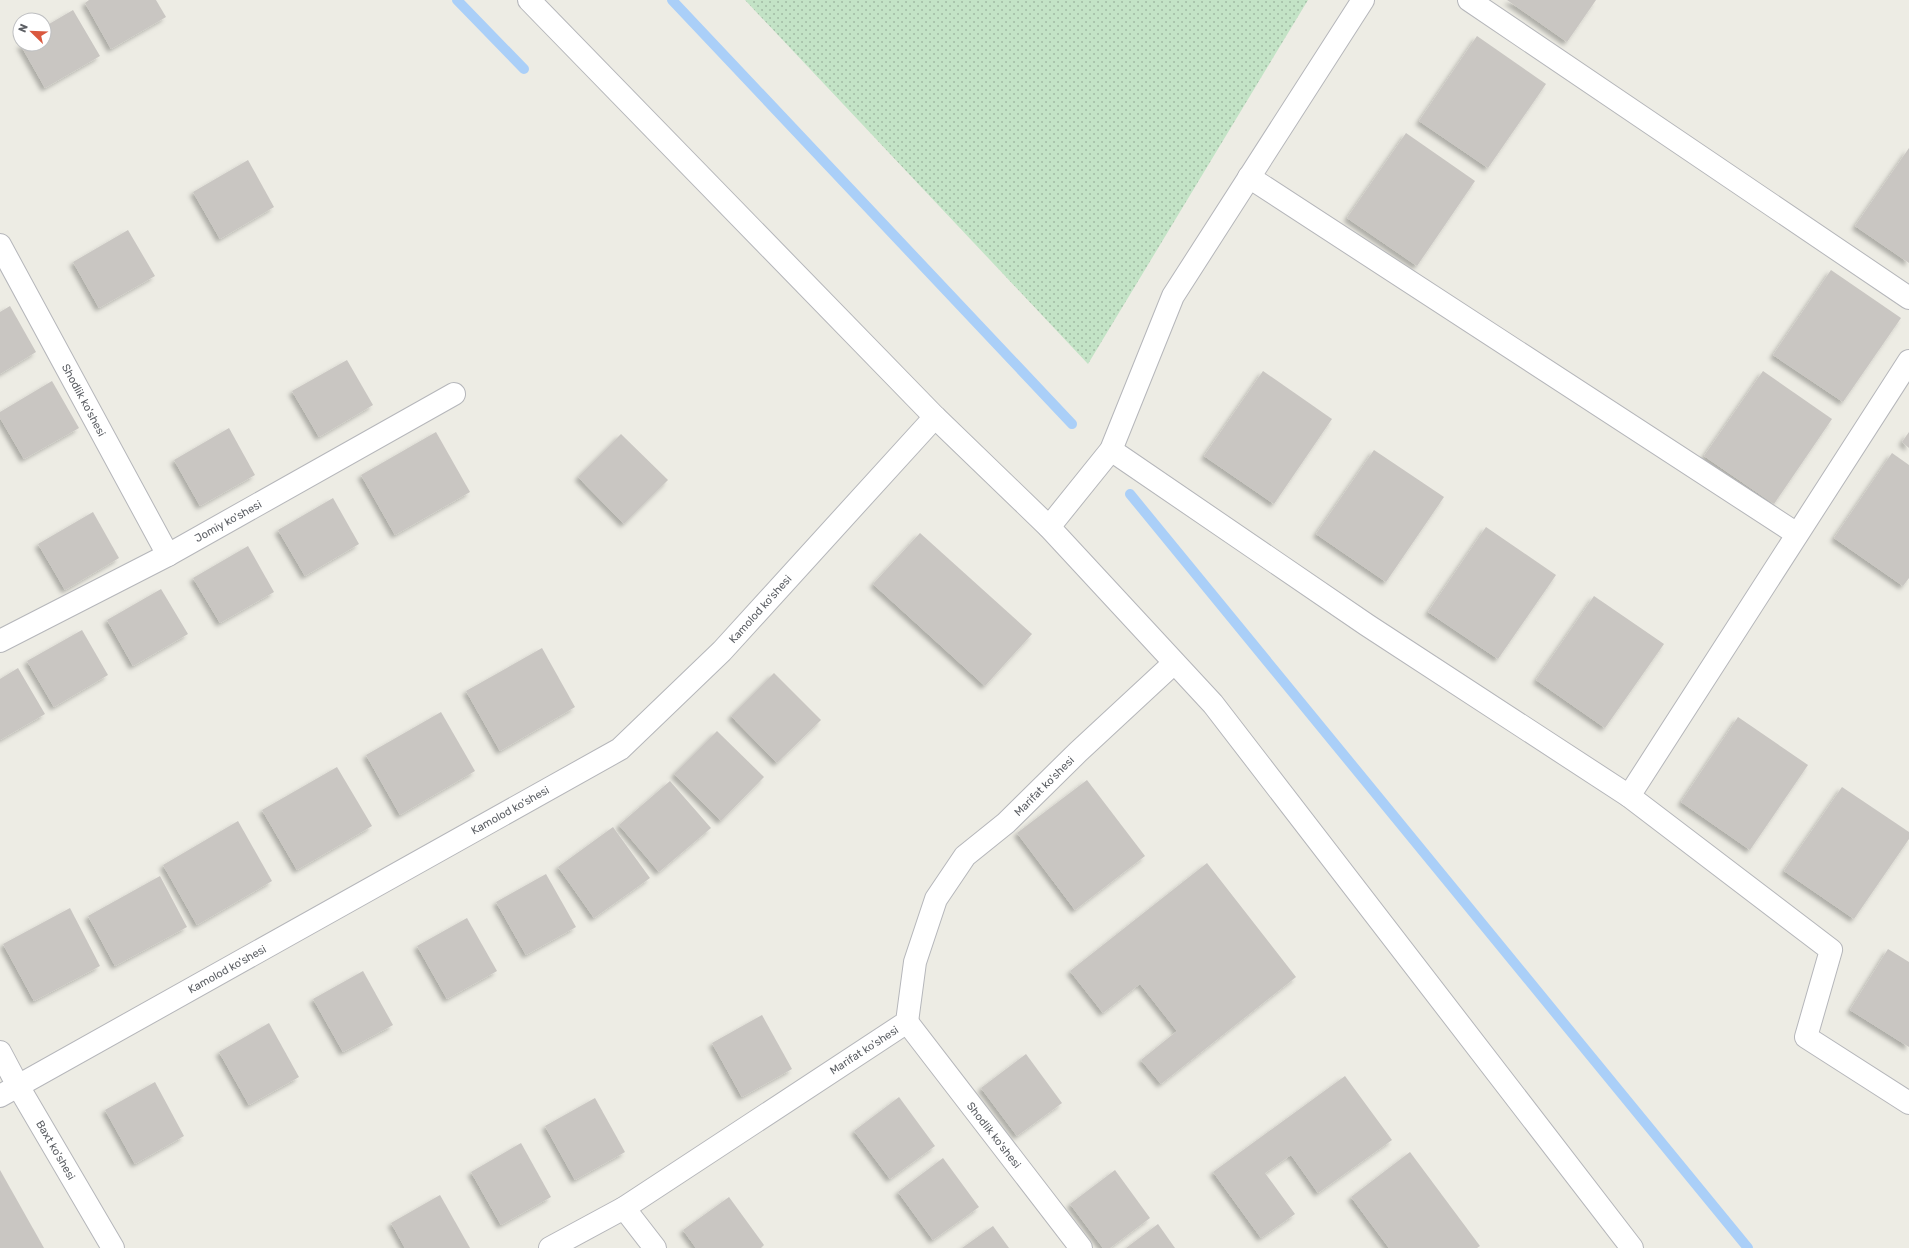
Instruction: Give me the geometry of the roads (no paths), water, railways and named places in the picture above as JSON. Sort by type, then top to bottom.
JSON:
[{"type":"street","points":[[529,0],[935,417],[1049,527],[1213,704],[1632,1248]]},
{"type":"street","points":[[1049,527],[1111,450],[1173,296],[1363,0]]},
{"type":"street","points":[[1469,0],[1909,298]]},
{"type":"street","points":[[1249,177],[1797,534]]},
{"type":"street","name":"Shodlik ko'shesi","points":[[0,245],[168,555]]},
{"type":"street","points":[[1629,796],[1909,361]]},
{"type":"street","name":"Jomiy ko'shesi","points":[[0,641],[168,555],[454,394]]},
{"type":"street","name":"Kamolod ko'shesi","points":[[9,1091],[620,749],[722,651],[935,417]]},
{"type":"street","points":[[1111,450],[1367,625],[1629,796],[1830,950],[1806,1037],[1909,1103]]},
{"type":"street","name":"Marifat ko'shesi","points":[[550,1248],[624,1208],[907,1022],[915,962],[936,899],[965,856],[1006,823],[1078,752],[1174,663]]},
{"type":"street","name":"Shodlik ko'shesi","points":[[907,1022],[1081,1248]]},
{"type":"street","name":"Baxt ko'shesi","points":[[0,1052],[9,1091],[113,1248]]},
{"type":"street","points":[[624,1208],[655,1248]]},
{"type":"waterway","points":[[457,0],[524,69]]},
{"type":"waterway","points":[[672,0],[1072,424]]},
{"type":"waterway","points":[[1130,494],[1748,1248]]}]
